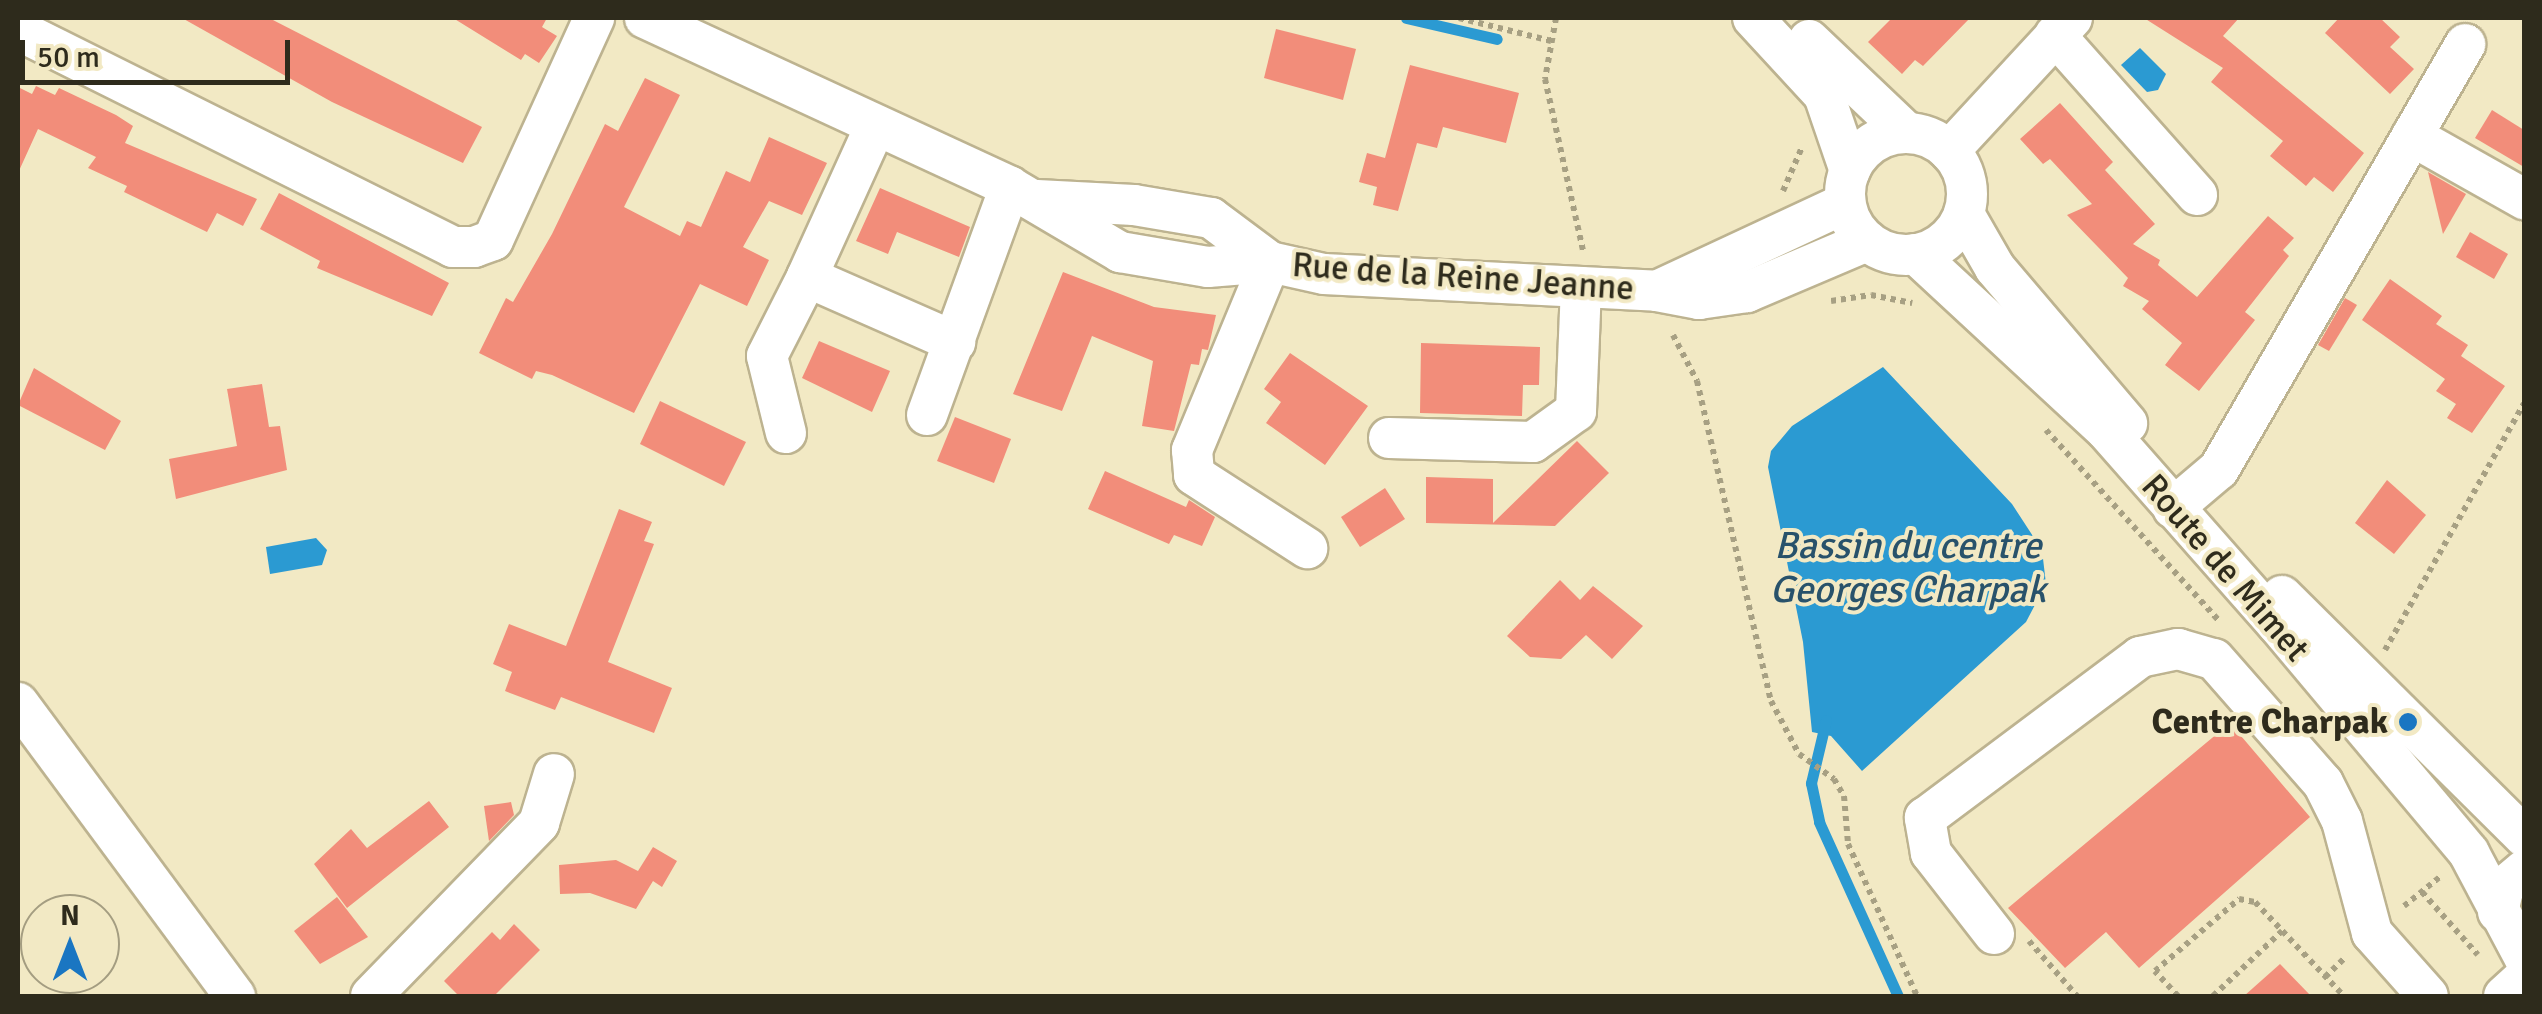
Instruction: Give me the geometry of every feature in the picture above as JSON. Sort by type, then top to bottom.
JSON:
[{"type":"street","points":[[19,18],[24,33],[454,246],[474,247],[493,240],[594,18]]},
{"type":"street","name":"Rue de la Reine Jeanne","points":[[645,18],[874,128],[1022,193],[1120,252],[1208,267],[1270,262],[1324,274],[1657,290],[1699,299],[1747,292],[1867,241]]},
{"type":"street","points":[[1753,18],[1824,95],[1867,241]]},
{"type":"street","points":[[1787,18],[1908,133],[1949,152],[2064,26],[2197,195]]},
{"type":"street","points":[[2182,501],[2219,469],[2466,44]]},
{"type":"street","points":[[786,433],[767,356],[874,128]]},
{"type":"street","points":[[1848,187],[1872,144],[1908,133]]},
{"type":"street","points":[[2412,136],[2524,199]]},
{"type":"street","name":"Route de Mimet","points":[[1949,152],[1966,180],[1964,214],[1995,268],[2468,853],[2498,912],[2516,981]]},
{"type":"street","name":"Rue de la Reine Jeanne","points":[[1657,290],[1792,228],[1848,187]]},
{"type":"street","points":[[927,415],[1022,193]]},
{"type":"street","name":"Rue de la Reine Jeanne","points":[[1022,193],[1211,218],[1270,262]]},
{"type":"street","points":[[1120,252],[1134,205]]},
{"type":"street","points":[[1916,254],[1945,240],[1964,214]]},
{"type":"street","name":"Route de Mimet","points":[[1867,241],[1916,254],[2275,590],[2524,836]]},
{"type":"street","points":[[1270,262],[1192,450],[1194,475],[1307,548]]},
{"type":"street","points":[[807,277],[955,342]]},
{"type":"street","points":[[1389,438],[1533,442],[1576,410],[1581,287]]},
{"type":"street","points":[[1994,934],[1931,854],[1925,818],[2140,657],[2178,648],[2214,659],[2323,784],[2342,821],[2372,933],[2428,996]]},
{"type":"street","points":[[18,703],[235,996]]},
{"type":"street","points":[[371,996],[540,823],[554,774]]},
{"type":"street","points":[[2498,912],[2504,887],[2524,870]]},
{"type":"path","points":[[1459,18],[1551,40]]},
{"type":"path","points":[[1556,18],[1545,79],[1584,237],[1581,287]]},
{"type":"path","points":[[1792,228],[1776,204],[1804,140]]},
{"type":"path","points":[[1816,307],[1872,296],[1927,309]]},
{"type":"path","points":[[1658,333],[1692,333]]},
{"type":"path","points":[[1673,334],[1697,381],[1771,701],[1799,754],[1834,779],[1844,796],[1848,844],[1918,996]]},
{"type":"path","points":[[2376,666],[2524,403]]},
{"type":"path","points":[[2034,418],[2222,624]]},
{"type":"path","points":[[2422,892],[2516,981]]},
{"type":"path","points":[[2178,996],[2155,972],[2239,898],[2255,902],[2344,996]]},
{"type":"path","points":[[1994,934],[2010,919],[2078,996]]},
{"type":"path","points":[[2213,996],[2282,931]]},
{"type":"path","points":[[2162,996],[2170,988]]},
{"type":"water","points":[[2140,48],[2166,74],[2158,90],[2147,92],[2121,65]]},
{"type":"water","name":"Bassin du centre Georges Charpak","points":[[1883,367],[2012,504],[2042,550],[2046,584],[2026,622],[1862,771],[1831,736],[1812,732],[1803,642],[1768,467],[1771,451],[1792,426]]},
{"type":"water","points":[[316,538],[327,550],[322,565],[270,574],[266,547]]},
{"type":"building","points":[[182,18],[269,18],[482,127],[463,163],[332,102]]},
{"type":"building","points":[[453,18],[547,18],[542,27],[557,36],[539,63],[525,54],[521,60]]},
{"type":"building","points":[[1892,18],[1970,18],[1923,66],[1915,60],[1902,74],[1868,42]]},
{"type":"building","points":[[2144,18],[2239,18],[2223,36],[2364,153],[2333,192],[2314,177],[2306,186],[2270,156],[2283,141],[2211,82],[2223,68]]},
{"type":"building","points":[[2339,18],[2380,18],[2400,37],[2390,47],[2414,69],[2390,94],[2325,33]]},
{"type":"building","points":[[1276,29],[1356,49],[1343,100],[1264,78]]},
{"type":"building","points":[[1410,65],[1519,93],[1506,143],[1443,127],[1437,148],[1417,143],[1398,211],[1373,205],[1377,187],[1359,182],[1367,153],[1385,158]]},
{"type":"building","points":[[645,78],[680,95],[624,207],[680,236],[687,221],[701,227],[726,171],[750,182],[769,137],[827,163],[802,215],[769,201],[743,247],[769,260],[747,306],[700,284],[634,413],[552,375],[536,371],[532,379],[479,353],[506,298],[513,302],[552,234],[605,124],[618,131]]},
{"type":"building","points":[[36,86],[55,95],[59,88],[116,115],[133,126],[125,143],[257,199],[243,226],[217,213],[207,232],[124,192],[127,186],[88,168],[96,157],[38,129],[18,173],[18,87],[32,94]]},
{"type":"building","points":[[2060,103],[2113,162],[2105,170],[2155,224],[2133,244],[2160,260],[2158,265],[2197,297],[2268,216],[2294,238],[2283,250],[2289,256],[2245,312],[2255,320],[2199,391],[2165,365],[2182,343],[2142,309],[2149,301],[2123,286],[2128,278],[2067,215],[2092,204],[2050,159],[2043,164],[2020,139]]},
{"type":"building","points":[[2492,110],[2524,130],[2524,167],[2475,138]]},
{"type":"building","points":[[2428,172],[2466,194],[2443,234]]},
{"type":"building","points":[[880,188],[970,227],[959,257],[897,232],[888,254],[856,241]]},
{"type":"building","points":[[279,193],[449,283],[432,316],[317,268],[320,261],[260,229]]},
{"type":"building","points":[[2470,232],[2508,254],[2494,279],[2456,257]]},
{"type":"building","points":[[1063,272],[1154,307],[1216,315],[1208,350],[1202,349],[1199,365],[1191,364],[1174,431],[1142,426],[1153,361],[1092,336],[1062,411],[1013,394]]},
{"type":"building","points":[[2390,279],[2442,316],[2436,324],[2468,345],[2461,356],[2505,386],[2472,433],[2447,418],[2456,404],[2436,391],[2445,379],[2362,320]]},
{"type":"building","points":[[2345,298],[2357,305],[2329,351],[2318,345]]},
{"type":"building","points":[[819,341],[890,371],[872,412],[802,378]]},
{"type":"building","points":[[1421,343],[1540,347],[1539,385],[1523,385],[1522,416],[1420,413]]},
{"type":"building","points":[[1290,353],[1368,406],[1325,465],[1266,423],[1281,402],[1264,389]]},
{"type":"building","points":[[34,368],[121,421],[105,450],[18,405]]},
{"type":"building","points":[[262,384],[269,427],[280,426],[287,470],[176,499],[169,459],[237,446],[227,389]]},
{"type":"building","points":[[660,401],[746,442],[724,486],[640,444]]},
{"type":"building","points":[[955,417],[1011,439],[994,483],[937,461]]},
{"type":"building","points":[[1577,441],[1609,473],[1555,526],[1426,523],[1426,477],[1493,479],[1493,523]]},
{"type":"building","points":[[1105,471],[1186,507],[1189,500],[1215,517],[1202,546],[1174,535],[1169,544],[1088,509]]},
{"type":"building","points":[[2387,480],[2426,515],[2394,554],[2355,523]]},
{"type":"building","points":[[1385,488],[1405,519],[1360,547],[1341,517]]},
{"type":"building","points":[[619,509],[652,522],[644,541],[654,544],[608,662],[672,688],[654,733],[561,697],[555,710],[505,691],[512,672],[493,664],[509,624],[566,646]]},
{"type":"building","points":[[1560,580],[1580,600],[1593,586],[1643,626],[1612,659],[1586,635],[1561,659],[1530,657],[1507,636]]},
{"type":"building","points":[[2230,723],[2310,817],[2139,968],[2106,932],[2065,968],[2008,908]]},
{"type":"building","points":[[429,801],[449,827],[347,908],[314,864],[351,829],[367,848]]},
{"type":"building","points":[[511,802],[514,815],[489,841],[484,806]]},
{"type":"building","points":[[653,847],[677,861],[662,887],[653,881],[636,909],[590,893],[560,894],[559,865],[616,860],[638,871]]},
{"type":"building","points":[[337,897],[368,937],[320,964],[294,931]]},
{"type":"building","points":[[514,924],[540,950],[494,996],[459,996],[444,981],[492,932],[500,940]]},
{"type":"building","points":[[2280,964],[2311,996],[2244,996]]},
{"type":"waterway","points":[[1406,18],[1497,39]]},
{"type":"waterway","points":[[1826,720],[1811,783],[1819,822],[1898,996]]},
{"type":"place","name":"Centre Charpak","points":[[2408,722]]}]
